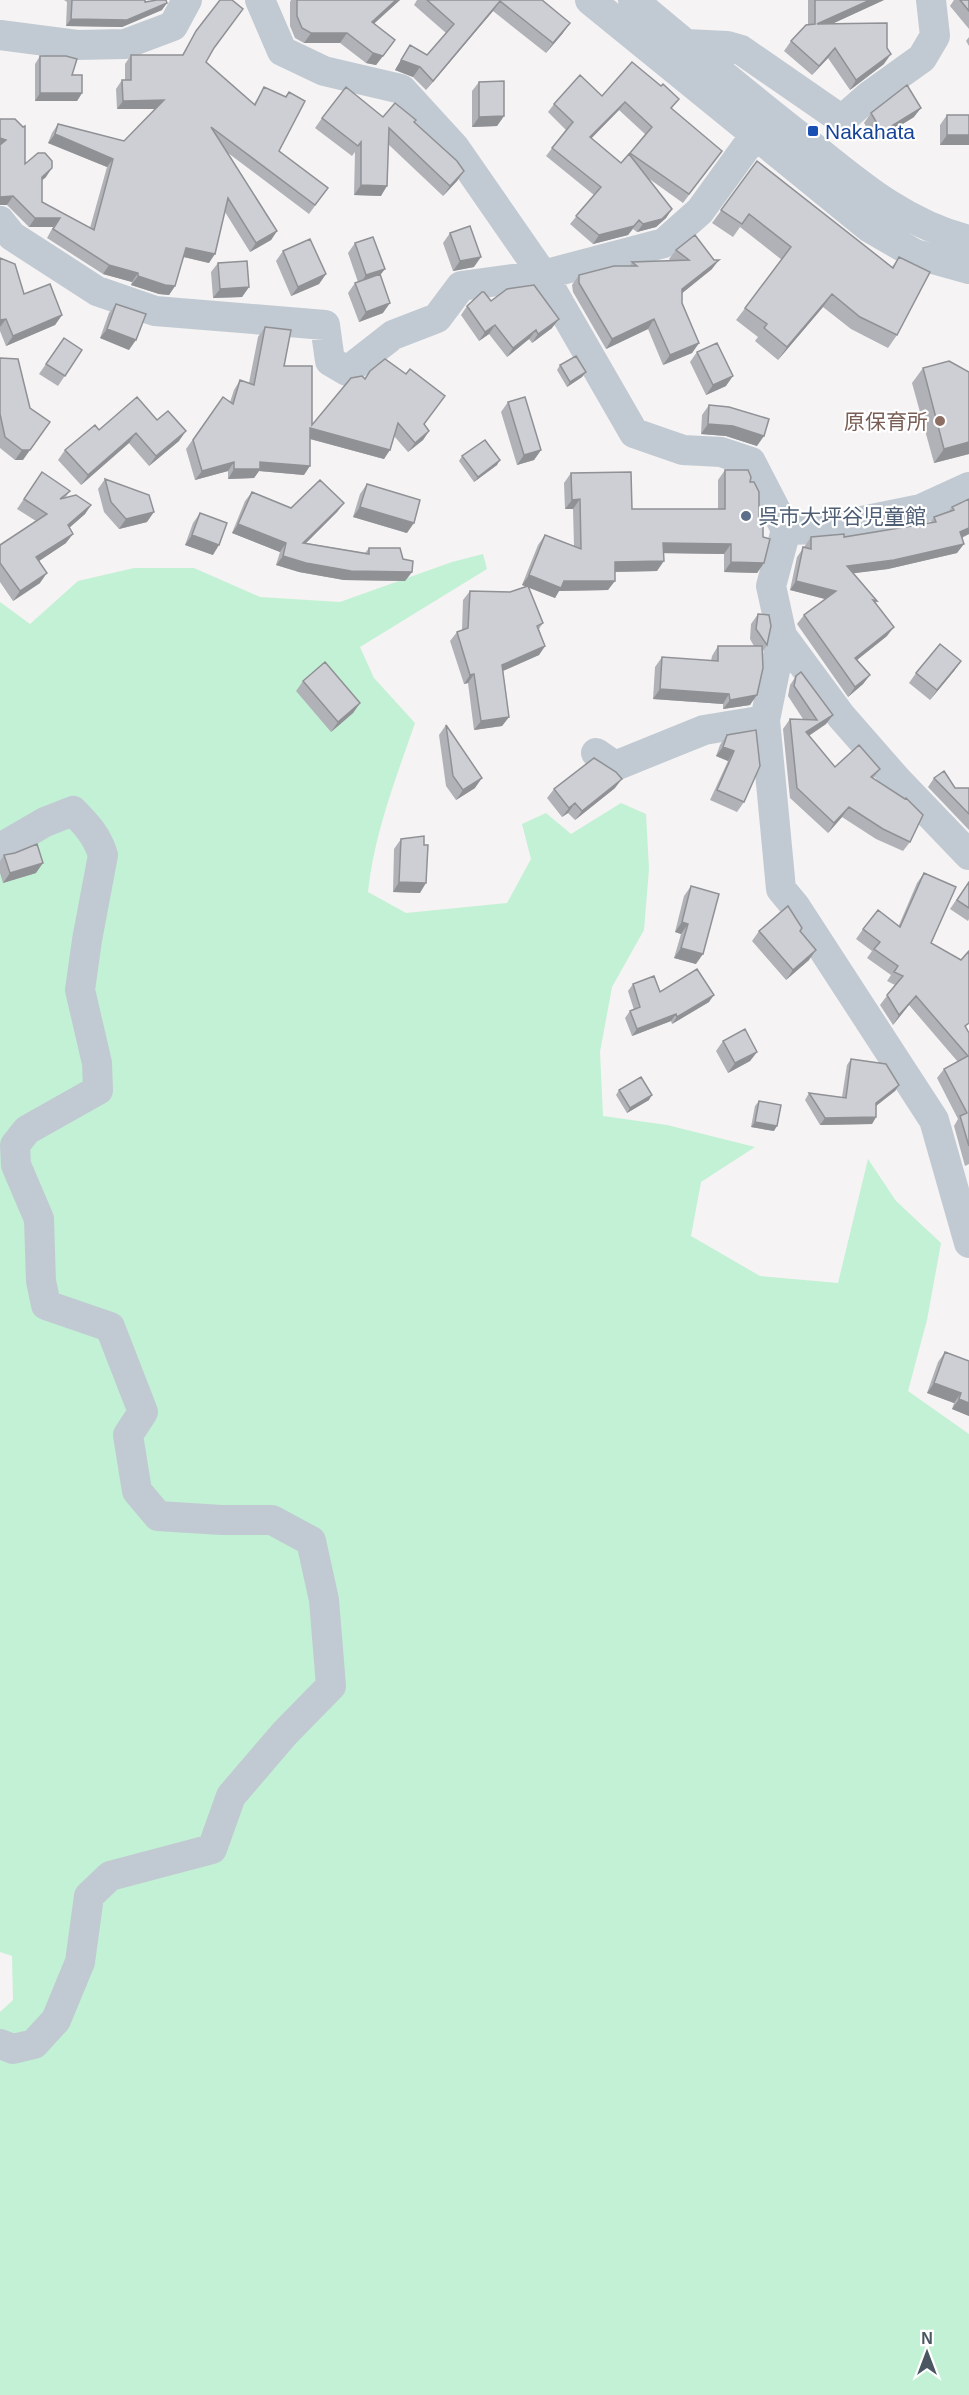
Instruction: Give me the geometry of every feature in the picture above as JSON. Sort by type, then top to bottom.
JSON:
[{"type":"street","points":[[0,35],[77,45],[125,44],[173,26],[187,0]]},
{"type":"street","points":[[260,0],[282,51],[324,71],[401,89],[455,148],[543,275],[607,383],[634,434],[683,450],[721,452],[751,462],[786,530],[771,586],[782,636],[765,720],[781,889],[934,1120],[969,1243]]},
{"type":"street","points":[[590,0],[870,228],[915,254],[969,269]]},
{"type":"street","points":[[633,0],[887,206],[925,225],[969,240]]},
{"type":"street","points":[[686,44],[727,46],[741,50],[836,116],[845,117],[869,96],[922,58],[935,36],[931,0]]},
{"type":"street","points":[[0,221],[12,236],[97,291],[154,311],[325,325],[330,361],[347,371],[393,335],[437,318],[461,286],[543,275],[664,243],[700,211],[755,135]]},
{"type":"street","points":[[786,530],[822,528],[921,509],[969,487]]},
{"type":"street","points":[[782,636],[841,716],[898,781],[969,855]]},
{"type":"street","points":[[596,753],[615,766],[704,730],[765,720]]},
{"type":"street","points":[[0,848],[45,822],[73,811],[90,827],[99,842],[103,855],[80,990],[97,1063],[98,1090],[27,1130],[15,1145],[16,1165],[39,1219],[41,1281],[46,1305],[110,1328],[143,1412],[128,1435],[137,1491],[158,1516],[272,1520],[311,1541],[324,1600],[331,1686],[285,1733],[231,1796],[212,1849],[110,1876],[89,1896],[80,1962],[56,2020],[34,2044],[13,2049],[0,2044]]},
{"type":"green space","points":[[483,554],[487,569],[360,647],[374,678],[415,723],[380,828],[368,892],[406,913],[507,903],[531,859],[522,824],[546,813],[571,834],[621,803],[646,814],[649,869],[644,930],[612,987],[600,1052],[603,1116],[667,1125],[755,1147],[701,1182],[691,1236],[760,1276],[838,1283],[868,1159],[896,1201],[941,1243],[927,1320],[908,1391],[969,1434],[969,2395],[0,2395],[0,2012],[13,2000],[12,1956],[0,1952],[0,602],[30,624],[78,581],[134,568],[194,568],[260,597],[340,602],[452,562]]},
{"type":"building","points":[[72,0],[145,0],[145,2],[166,0],[167,3],[127,20],[71,19]]},
{"type":"building","points":[[220,0],[232,0],[243,9],[206,62],[255,105],[264,87],[286,97],[289,92],[305,101],[279,151],[328,188],[315,205],[211,127],[277,231],[256,243],[228,198],[215,254],[186,248],[175,286],[165,285],[138,276],[138,273],[109,265],[53,229],[60,218],[35,218],[13,196],[0,197],[0,145],[6,140],[0,138],[0,119],[15,119],[23,127],[25,126],[25,164],[38,153],[45,153],[52,161],[52,168],[42,177],[42,202],[94,230],[113,159],[55,134],[58,124],[124,141],[164,100],[123,101],[122,80],[131,80],[131,55],[183,55],[196,31]]},
{"type":"building","points":[[297,0],[396,0],[372,22],[395,40],[383,56],[373,53],[347,33],[311,33],[302,28],[297,16]]},
{"type":"building","points":[[427,0],[542,0],[570,23],[553,43],[500,1],[433,81],[420,67],[401,60],[410,45],[427,55],[454,24]]},
{"type":"building","points":[[815,0],[870,0],[817,24],[887,23],[887,48],[891,54],[856,80],[835,48],[819,66],[791,41],[806,25],[815,24]]},
{"type":"building","points":[[960,0],[969,0],[969,11]]},
{"type":"building","points":[[40,56],[66,56],[77,59],[72,75],[82,75],[82,93],[40,93]]},
{"type":"building","points":[[632,62],[661,86],[663,84],[679,99],[671,108],[722,151],[689,194],[630,153],[652,127],[625,102],[590,137],[621,163],[629,154],[672,209],[662,219],[643,224],[639,220],[634,226],[599,235],[576,216],[601,187],[552,148],[573,122],[554,104],[580,75],[602,96]]},
{"type":"building","points":[[504,81],[504,116],[479,117],[479,82]]},
{"type":"building","points":[[907,85],[921,108],[882,132],[871,113]]},
{"type":"building","points":[[346,87],[383,117],[395,103],[416,120],[414,122],[457,161],[464,171],[450,186],[389,128],[387,186],[361,185],[361,142],[358,146],[322,118]]},
{"type":"building","points":[[947,115],[969,115],[969,135],[947,135]]},
{"type":"building","points":[[757,161],[893,268],[899,257],[930,272],[897,335],[860,317],[832,294],[787,347],[764,328],[767,324],[745,308],[791,247],[749,214],[742,224],[721,210]]},
{"type":"building","points":[[470,226],[481,257],[460,261],[450,233]]},
{"type":"building","points":[[695,235],[714,260],[719,260],[682,289],[682,303],[699,343],[670,355],[654,319],[612,339],[579,283],[579,275],[614,266],[637,266],[632,262],[689,260],[676,250]]},
{"type":"building","points":[[373,237],[385,269],[366,275],[355,243]]},
{"type":"building","points":[[310,239],[326,274],[298,287],[283,251]]},
{"type":"building","points":[[0,258],[15,264],[24,294],[50,284],[62,315],[13,336],[6,319],[0,320]]},
{"type":"building","points":[[247,261],[249,287],[220,289],[218,263]]},
{"type":"building","points":[[380,274],[390,303],[366,312],[355,283]]},
{"type":"building","points":[[534,285],[559,319],[538,334],[536,330],[513,348],[495,325],[485,332],[467,306],[482,292],[491,301],[507,289]]},
{"type":"building","points":[[116,304],[146,314],[136,340],[107,329]]},
{"type":"building","points":[[265,327],[291,330],[284,366],[312,366],[312,425],[351,378],[362,376],[365,379],[370,371],[385,359],[406,374],[410,369],[445,396],[424,424],[429,431],[415,443],[398,423],[390,450],[310,428],[310,466],[260,462],[260,469],[234,469],[234,462],[202,471],[193,440],[223,397],[233,404],[240,380],[254,385]]},
{"type":"building","points":[[64,338],[82,350],[65,376],[46,364]]},
{"type":"building","points":[[717,343],[733,376],[713,385],[697,352]]},
{"type":"building","points":[[576,356],[586,372],[570,382],[560,365]]},
{"type":"building","points":[[0,358],[18,359],[30,408],[50,422],[30,450],[22,450],[5,437],[0,414]]},
{"type":"building","points":[[949,361],[969,372],[969,442],[944,449],[923,368]]},
{"type":"building","points":[[137,397],[157,420],[168,411],[186,431],[156,456],[136,433],[88,475],[65,450],[95,425],[99,430]]},
{"type":"building","points":[[525,397],[541,450],[524,455],[508,402]]},
{"type":"building","points":[[709,405],[729,407],[769,419],[764,436],[733,426],[708,424]]},
{"type":"building","points":[[485,440],[500,460],[478,477],[462,456]]},
{"type":"building","points":[[725,470],[748,470],[751,477],[750,482],[754,482],[759,492],[759,521],[763,521],[763,537],[770,539],[764,563],[731,562],[731,544],[663,543],[664,561],[615,562],[615,581],[564,581],[561,588],[529,575],[545,535],[581,549],[580,499],[572,500],[571,473],[631,472],[632,509],[725,509]]},
{"type":"building","points":[[42,472],[70,491],[60,499],[76,495],[91,505],[68,525],[73,534],[36,557],[47,573],[20,591],[0,563],[0,545],[47,514],[24,499]]},
{"type":"building","points":[[105,479],[149,495],[154,512],[126,519],[111,502]]},
{"type":"building","points":[[320,480],[344,503],[303,543],[369,554],[369,548],[400,548],[403,559],[413,561],[412,572],[351,571],[306,563],[283,556],[286,543],[238,524],[252,492],[291,508]]},
{"type":"building","points":[[367,484],[420,500],[414,523],[360,507]]},
{"type":"building","points":[[969,499],[969,528],[960,532],[964,544],[894,560],[847,566],[877,601],[873,600],[894,627],[855,658],[870,675],[855,687],[804,615],[836,591],[796,581],[803,547],[811,549],[811,537],[844,534],[844,537],[936,522],[934,517],[954,510],[952,507]]},
{"type":"building","points":[[200,513],[227,523],[219,545],[192,535]]},
{"type":"building","points":[[528,586],[543,623],[537,626],[545,646],[502,665],[509,717],[481,721],[474,674],[470,675],[457,632],[468,628],[470,591],[510,592]]},
{"type":"building","points":[[758,614],[769,615],[771,626],[767,645],[756,629]]},
{"type":"building","points":[[940,644],[961,661],[937,690],[916,673]]},
{"type":"building","points":[[718,646],[762,646],[763,668],[757,695],[730,700],[729,694],[660,689],[662,657],[718,661]]},
{"type":"building","points":[[325,662],[360,703],[338,722],[303,681]]},
{"type":"building","points":[[801,672],[833,715],[806,732],[835,767],[859,745],[880,769],[871,777],[906,798],[923,815],[910,842],[883,829],[849,807],[834,823],[797,788],[790,719],[817,720],[794,686],[796,676]]},
{"type":"building","points":[[446,725],[482,778],[463,790],[453,776]]},
{"type":"building","points":[[756,730],[760,766],[744,802],[717,790],[734,751],[723,747],[727,735]]},
{"type":"building","points":[[594,758],[616,772],[622,779],[582,811],[575,803],[569,808],[554,789]]},
{"type":"building","points":[[944,771],[955,788],[969,788],[969,814],[934,778]]},
{"type":"building","points":[[424,836],[424,845],[428,845],[426,883],[399,882],[401,839]]},
{"type":"building","points":[[37,844],[43,863],[10,873],[4,855]]},
{"type":"building","points":[[924,873],[956,887],[931,943],[961,960],[969,951],[969,1023],[965,1026],[969,1033],[969,1146],[960,1116],[967,1113],[944,1069],[968,1056],[916,996],[899,1015],[887,995],[903,976],[894,972],[898,966],[874,949],[880,942],[863,929],[878,910],[900,927]]},
{"type":"building","points":[[969,882],[969,908],[957,900]]},
{"type":"building","points":[[691,886],[719,894],[703,954],[681,948],[688,924],[682,922]]},
{"type":"building","points":[[788,906],[802,928],[800,931],[816,950],[793,970],[759,931]]},
{"type":"building","points":[[697,969],[714,995],[677,1017],[676,1014],[637,1029],[630,1011],[640,1007],[633,984],[654,976],[660,992]]},
{"type":"building","points":[[745,1029],[757,1052],[735,1063],[723,1041]]},
{"type":"building","points":[[851,1059],[886,1064],[899,1085],[876,1103],[876,1117],[825,1118],[809,1093],[846,1098]]},
{"type":"building","points":[[641,1077],[652,1095],[630,1108],[619,1090]]},
{"type":"building","points":[[759,1101],[781,1105],[777,1126],[755,1122]]},
{"type":"building","points":[[945,1352],[969,1361],[969,1403],[959,1399],[961,1393],[934,1383]]},
{"type":"place","name":"Nakahata","points":[[813,131]]},
{"type":"place","name":"原保育所","points":[[940,421]]},
{"type":"place","name":"呉市大坪谷児童館","points":[[746,516]]}]
